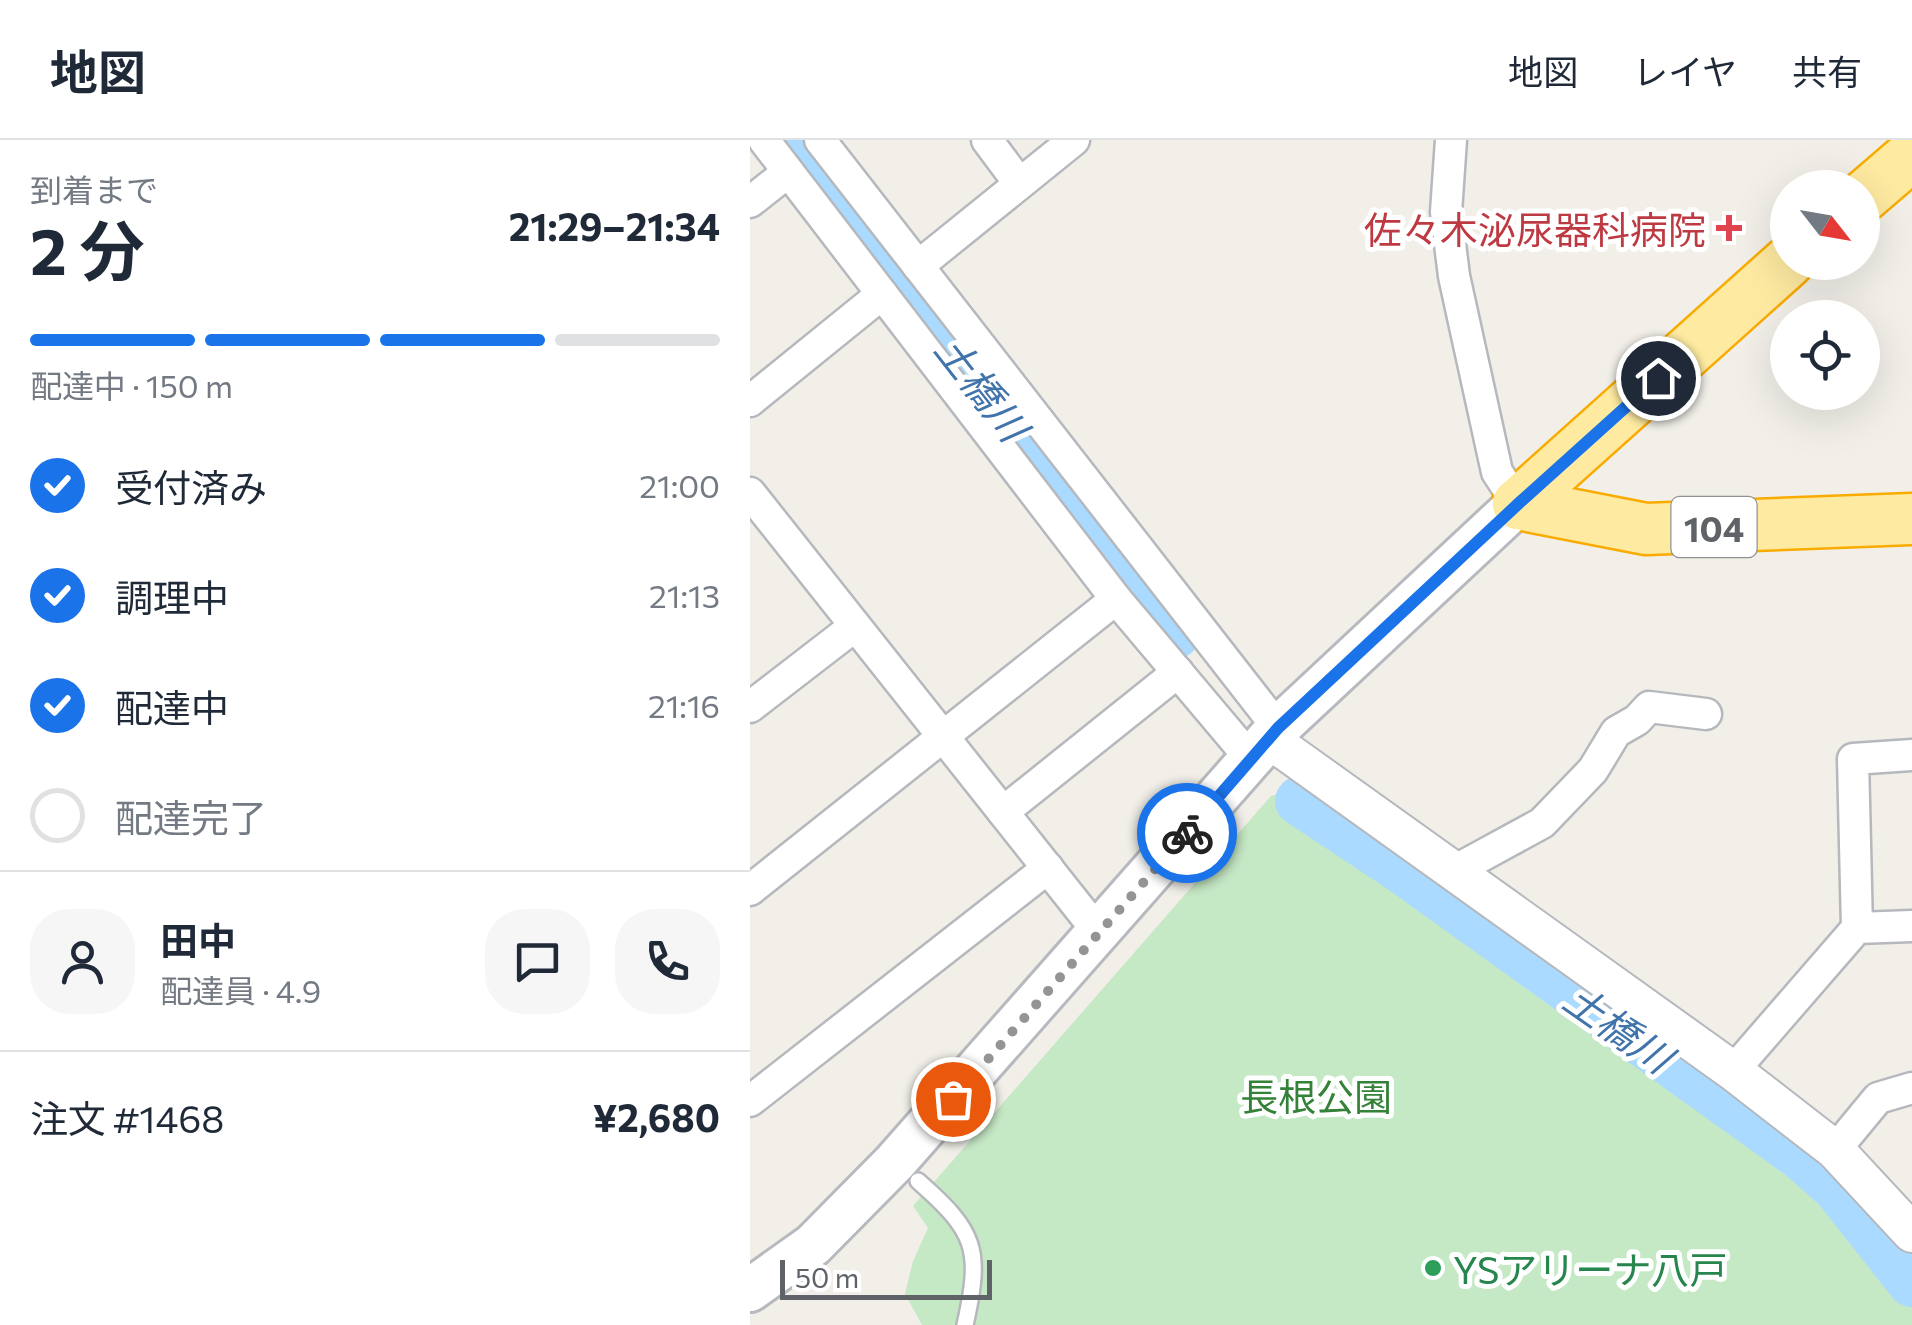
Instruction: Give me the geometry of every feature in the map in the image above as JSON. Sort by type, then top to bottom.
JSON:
[{"type":"highway","points":[[1880,182],[1912,154]]},
{"type":"highway","points":[[1518,504],[1770,278]]},
{"type":"highway","name":"104","points":[[1518,504],[1646,529],[1912,520]]},
{"type":"main road","points":[[751,1288],[813,1245],[895,1162],[1266,742],[1518,504]]},
{"type":"street","points":[[764,140],[1116,600],[1178,672],[1266,742],[1458,873],[1733,1071],[1835,1150],[1912,1233]]},
{"type":"street","points":[[820,140],[918,266],[1266,742]]},
{"type":"street","points":[[987,140],[1019,183]]},
{"type":"street","points":[[918,266],[1074,140]]},
{"type":"street","points":[[1452,140],[1446,212],[1454,276],[1497,472],[1518,504]]},
{"type":"street","points":[[750,202],[788,172]]},
{"type":"street","points":[[750,401],[882,294]]},
{"type":"street","points":[[750,492],[1099,933]]},
{"type":"street","points":[[750,889],[1116,600]]},
{"type":"street","points":[[750,707],[855,626]]},
{"type":"street","points":[[1003,812],[1178,672]]},
{"type":"street","points":[[1458,873],[1542,823],[1593,770],[1616,732],[1637,720],[1650,706],[1706,714]]},
{"type":"street","points":[[1733,1071],[1857,928],[1853,759],[1912,756]]},
{"type":"street","points":[[750,1101],[1048,868]]},
{"type":"street","points":[[1857,928],[1912,926]]},
{"type":"street","points":[[1835,1150],[1878,1098],[1912,1088]]},
{"type":"lane","points":[[918,1181],[957,1216],[966,1234],[976,1276],[965,1325]]},
{"type":"green space","name":"長根公園","points":[[1290,790],[1312,802],[1449,908],[1462,903],[1620,1014],[1844,1180],[1912,1263],[1912,1325],[922,1325],[905,1294],[913,1261],[928,1228],[913,1206],[1271,796]]},
{"type":"waterway","name":"土橋川","points":[[790,140],[1175,634]]},
{"type":"waterway","name":"土橋川","points":[[1300,801],[1404,870],[1802,1156],[1837,1187],[1912,1282]]},
{"type":"way so far","points":[[953,1099],[1187,833]]},
{"type":"place","name":"佐々木泌尿器科病院","points":[[1729,228]]},
{"type":"place","name":"YSアリーナ八戸","points":[[1433,1268]]},
{"type":"route","points":[[1187,833],[1278,728],[1658,378]]}]
